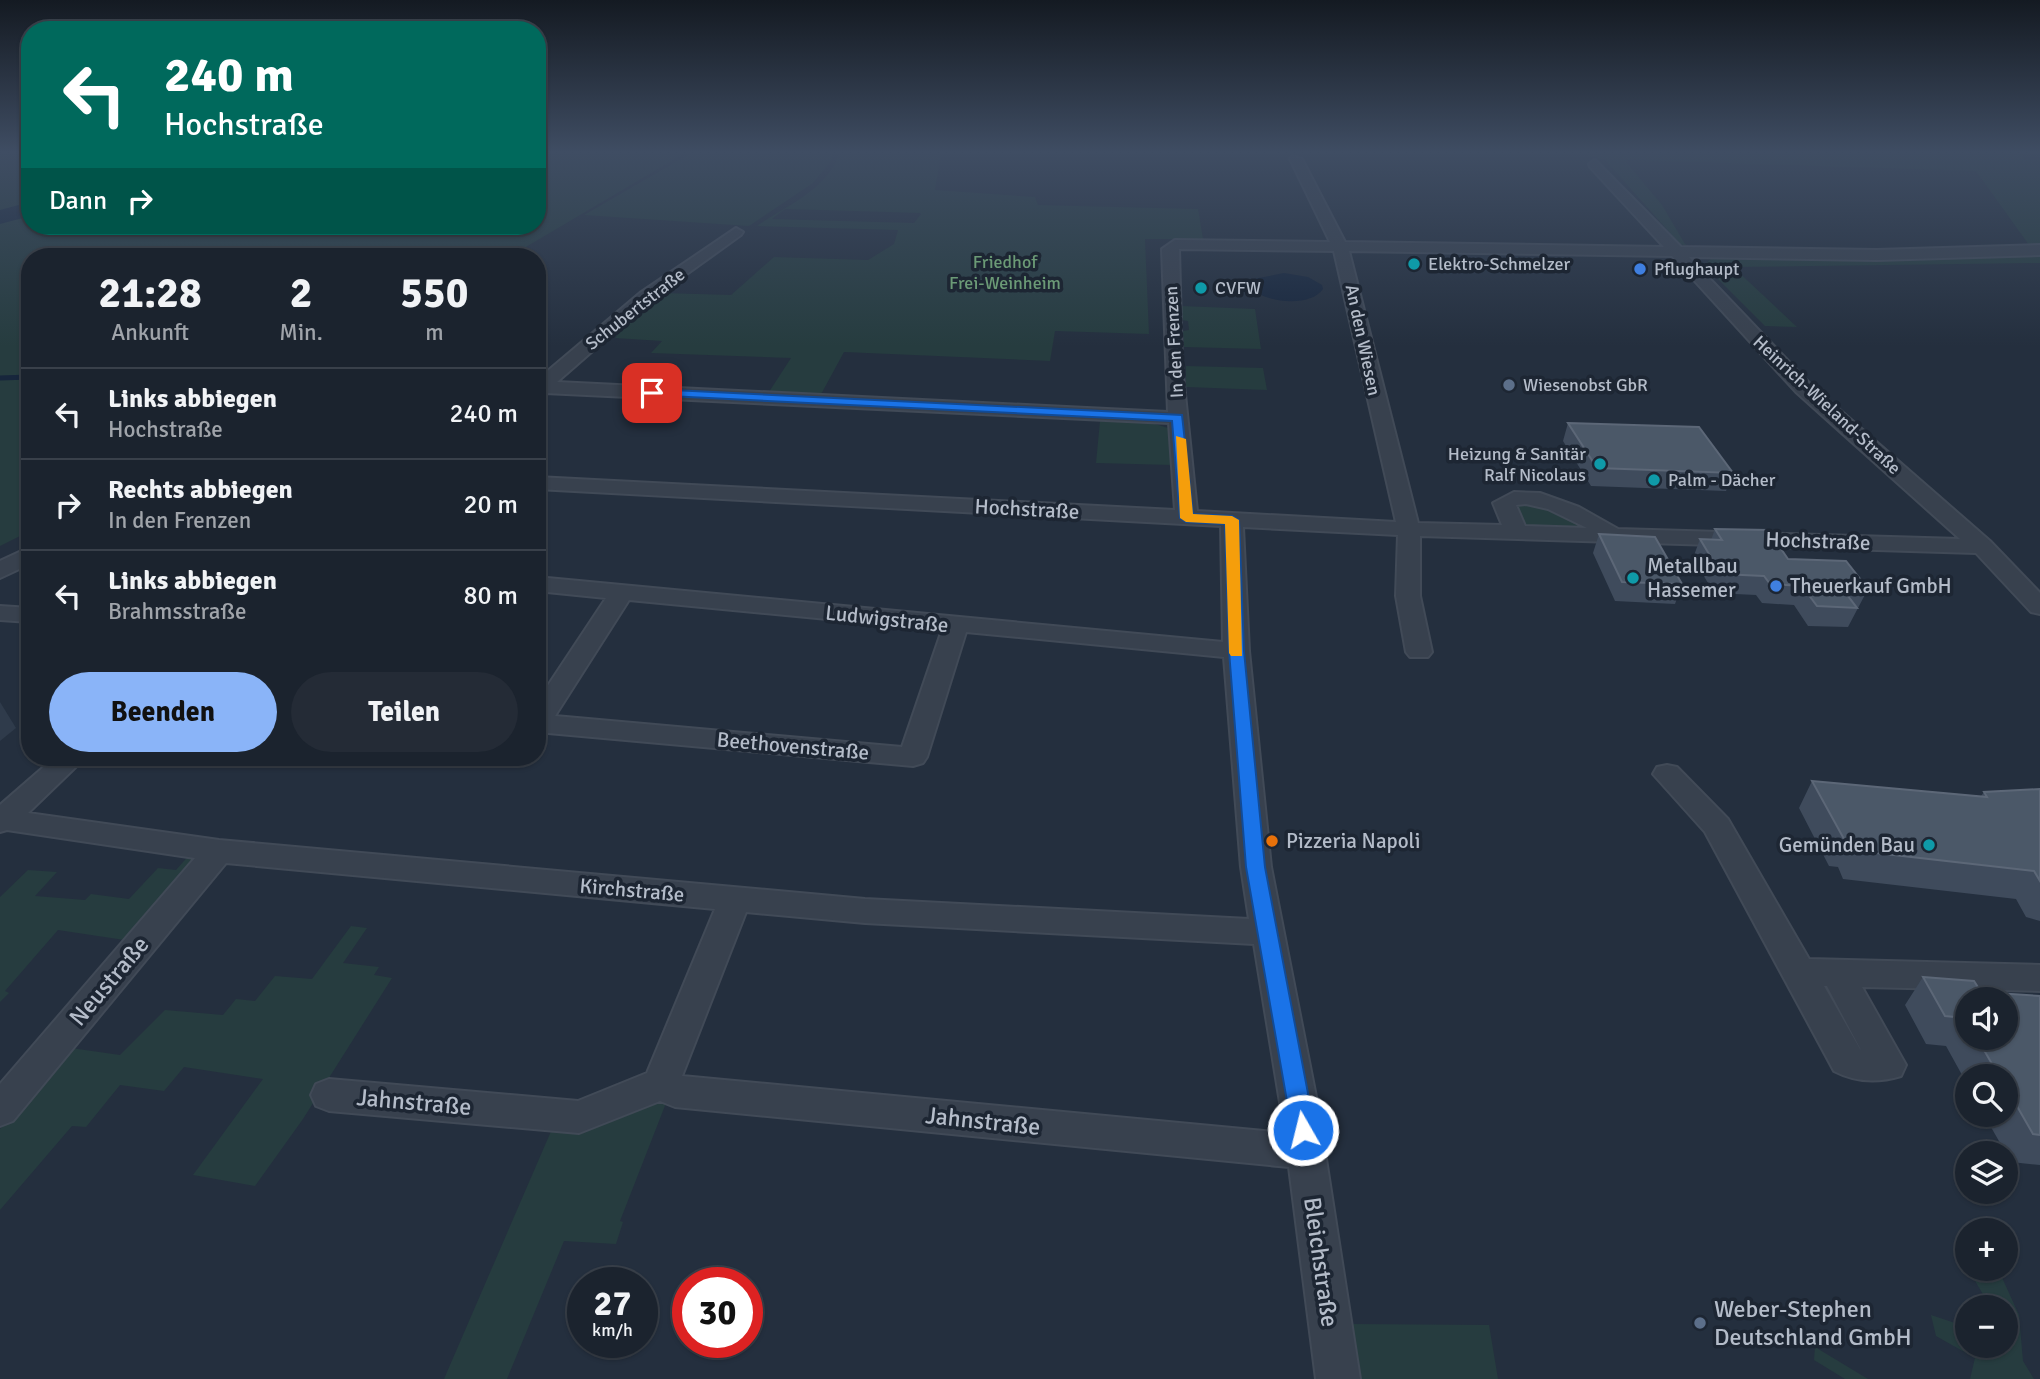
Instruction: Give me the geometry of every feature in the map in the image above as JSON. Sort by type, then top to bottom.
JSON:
[{"type":"street","name":"An den Wiesen","points":[[1325,217],[1340,246],[1409,529],[1408,596],[1419,652]]},
{"type":"street","name":"Heinrich-Wieland-Straße","points":[[1645,217],[1803,388],[1982,546],[2040,607]]},
{"type":"street","name":"Schubertstraße","points":[[546,383],[646,296],[736,232]]},
{"type":"street","name":"In den Frenzen","points":[[1186,518],[1170,251],[1173,245],[1340,246]]},
{"type":"street","points":[[1340,246],[1877,255],[2040,250]]},
{"type":"street","points":[[546,389],[1178,418]]},
{"type":"street","name":"Hochstraße","points":[[546,483],[1409,529],[1982,546]]},
{"type":"street","name":"Hochstraße","points":[[1516,531],[1504,503],[1521,497],[1579,515],[1612,533]]},
{"type":"street","name":"Bleichstraße","points":[[1232,520],[1236,651],[1248,800],[1266,932],[1306,1152],[1338,1379]]},
{"type":"street","points":[[0,571],[21,559]]},
{"type":"street","name":"Ludwigstraße","points":[[546,585],[1236,651]]},
{"type":"street","name":"Beethovenstraße","points":[[546,709],[622,592]]},
{"type":"street","points":[[0,612],[21,614]]},
{"type":"street","name":"Beethovenstraße","points":[[546,724],[913,757],[955,626]]},
{"type":"street","points":[[1,820],[62,766]]},
{"type":"street","points":[[1667,774],[1717,826],[1847,1060],[1856,1065],[1888,1065],[1836,972]]},
{"type":"street","name":"Kirchstraße","points":[[1,820],[219,851],[865,911],[1266,932]]},
{"type":"street","name":"Neustraße","points":[[0,1110],[219,851]]},
{"type":"street","points":[[660,1084],[735,899]]},
{"type":"street","points":[[1799,972],[2040,978]]},
{"type":"street","name":"Jahnstraße","points":[[329,1095],[579,1117],[660,1084],[674,1091],[1306,1152]]},
{"type":"green space","points":[[0,217],[21,217],[21,235],[546,235],[546,217],[576,217],[524,248],[21,248],[21,536],[0,546]]},
{"type":"green space","points":[[619,217],[762,217],[749,226]]},
{"type":"green space","name":"Friedhof Frei-Weinheim","points":[[771,217],[914,223],[918,217],[1199,217],[1203,239],[1145,239],[1149,334],[1055,331],[1050,361],[844,352],[819,398],[767,395],[791,358],[651,353],[662,341],[615,338],[651,299],[656,299],[662,293],[731,295],[774,257],[868,260],[894,244],[898,230],[757,226]]},
{"type":"green space","points":[[1656,217],[1669,217],[1685,244],[1692,248],[1680,244]]},
{"type":"green space","points":[[2009,217],[2040,217],[2040,250],[2029,245]]},
{"type":"green space","points":[[2040,256],[2040,263],[1733,267],[1797,327],[1765,326],[1704,265],[1711,259],[1722,257],[1905,260]]},
{"type":"green space","points":[[1181,306],[1255,309],[1261,349],[1184,347],[1183,331],[1189,330],[1188,321],[1182,320]]},
{"type":"green space","points":[[1186,366],[1263,368],[1267,390],[1186,387]]},
{"type":"green space","points":[[1100,421],[1152,423],[1168,428],[1172,465],[1096,463]]},
{"type":"green space","points":[[1529,502],[1582,520],[1587,528],[1527,527],[1515,503]]},
{"type":"green space","points":[[191,853],[205,855],[131,941],[58,930],[5,991],[9,993],[0,1002],[0,897],[28,870],[57,872],[35,896],[85,900],[91,894],[129,899],[158,868],[176,870]]},
{"type":"green space","points":[[351,926],[367,928],[343,963],[379,967],[374,975],[392,978],[303,1119],[255,1186],[193,1175],[263,1079],[184,1067],[164,1091],[120,1085],[86,1127],[72,1126],[0,1210],[0,1129],[71,1048],[120,1055],[165,1010],[223,1015],[236,999],[255,1001],[275,976],[312,979]]},
{"type":"green space","points":[[668,1098],[620,1221],[623,1222],[616,1244],[564,1241],[507,1379],[444,1379],[552,1129],[597,1125]]},
{"type":"green space","points":[[1975,1281],[2004,1281],[2010,1295],[1983,1295]]},
{"type":"green space","points":[[2018,1313],[2023,1361],[2034,1379],[1970,1379],[1975,1358],[2018,1358]]},
{"type":"green space","points":[[1931,1315],[1955,1323],[1955,1347],[1936,1336]]},
{"type":"green space","points":[[1350,1324],[1489,1325],[1498,1379],[1359,1379]]},
{"type":"green space","points":[[1815,1347],[1868,1379],[1845,1379],[1814,1360]]},
{"type":"water","points":[[1284,273],[1308,277],[1322,285],[1323,289],[1308,299],[1287,301],[1265,297],[1250,287],[1254,279]]},
{"type":"building","points":[[1568,423],[1699,427],[1733,473],[1597,468]]},
{"type":"building","points":[[1715,529],[1768,530],[1788,559],[1846,561],[1868,589],[1842,588],[1857,608],[1817,606],[1802,586],[1770,584],[1764,576],[1721,574],[1700,539],[1722,540]]},
{"type":"building","points":[[1599,534],[1655,537],[1682,584],[1622,582]]},
{"type":"building","points":[[1812,781],[1987,797],[1984,792],[2040,789],[2040,881],[2034,871],[1859,851],[1853,839],[1844,839]]},
{"type":"building","points":[[1923,977],[1974,981],[1978,987],[1955,987],[1955,1017],[1945,1016]]},
{"type":"building","points":[[2018,995],[2040,996],[2040,1135],[2033,1134],[2018,1108],[2018,1064],[1992,1064],[1984,1050],[2018,1050]]},
{"type":"waterway","points":[[0,378],[21,377]]},
{"type":"slow traffic","points":[[1180,439],[1186,518],[1232,520],[1237,653]]},
{"type":"place","name":"Elektro-Schmelzer","points":[[1414,264]]},
{"type":"place","name":"Pflughaupt","points":[[1640,269]]},
{"type":"place","name":"CVFW","points":[[1201,288]]},
{"type":"place","name":"Wiesenobst GbR","points":[[1509,385]]},
{"type":"place","name":"Heizung & Sanitär Ralf Nicolaus","points":[[1600,464]]},
{"type":"place","name":"Palm - Dächer","points":[[1654,480]]},
{"type":"place","name":"Metallbau Hassemer","points":[[1633,578]]},
{"type":"place","name":"Theuerkauf GmbH","points":[[1776,586]]},
{"type":"place","name":"Pizzeria Napoli","points":[[1272,841]]},
{"type":"place","name":"Gemünden Bau","points":[[1929,845]]},
{"type":"place","name":"Weber-Stephen Deutschland GmbH","points":[[1700,1323]]},
{"type":"route","points":[[652,393],[1178,418],[1186,518],[1232,520],[1236,651],[1256,867],[1303,1130]]}]
